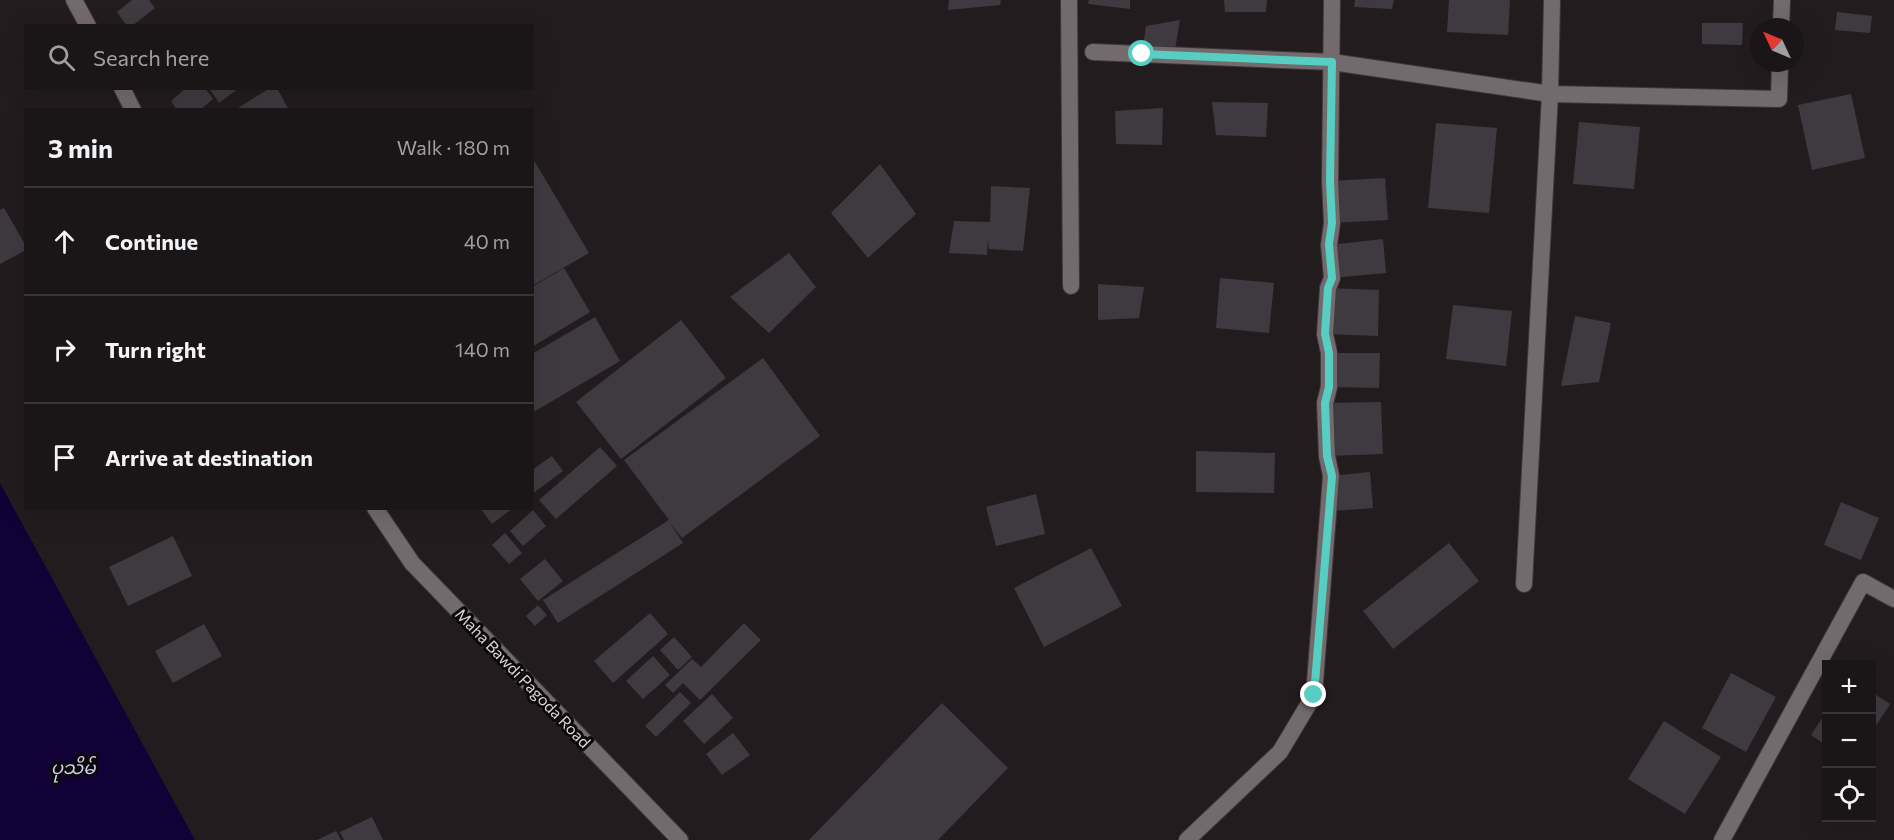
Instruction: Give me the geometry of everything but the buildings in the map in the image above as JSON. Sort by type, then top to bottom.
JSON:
[{"type":"street","points":[[74,0],[87,24]]},
{"type":"street","points":[[1069,0],[1071,286]]},
{"type":"street","points":[[1187,840],[1280,752],[1314,695],[1332,476],[1327,456],[1325,403],[1329,387],[1329,353],[1325,334],[1328,288],[1332,278],[1329,244],[1332,223],[1330,181],[1332,0]]},
{"type":"street","points":[[1524,584],[1550,94],[1552,0]]},
{"type":"street","points":[[1781,18],[1782,0]]},
{"type":"street","points":[[1093,52],[1332,62],[1550,94],[1779,99],[1780,72]]},
{"type":"street","points":[[123,90],[133,108]]},
{"type":"street","name":"Maha Bawdi Pagoda Road","points":[[376,510],[412,563],[680,840]]},
{"type":"street","points":[[1722,840],[1863,582],[1894,599]]},
{"type":"water","name":"ပုသိမ်","points":[[0,483],[195,840],[0,840]]},
{"type":"route","points":[[1142,54],[1332,62],[1330,181],[1332,223],[1329,244],[1332,278],[1328,288],[1325,334],[1329,353],[1329,387],[1325,403],[1327,456],[1332,476],[1314,695]]}]
